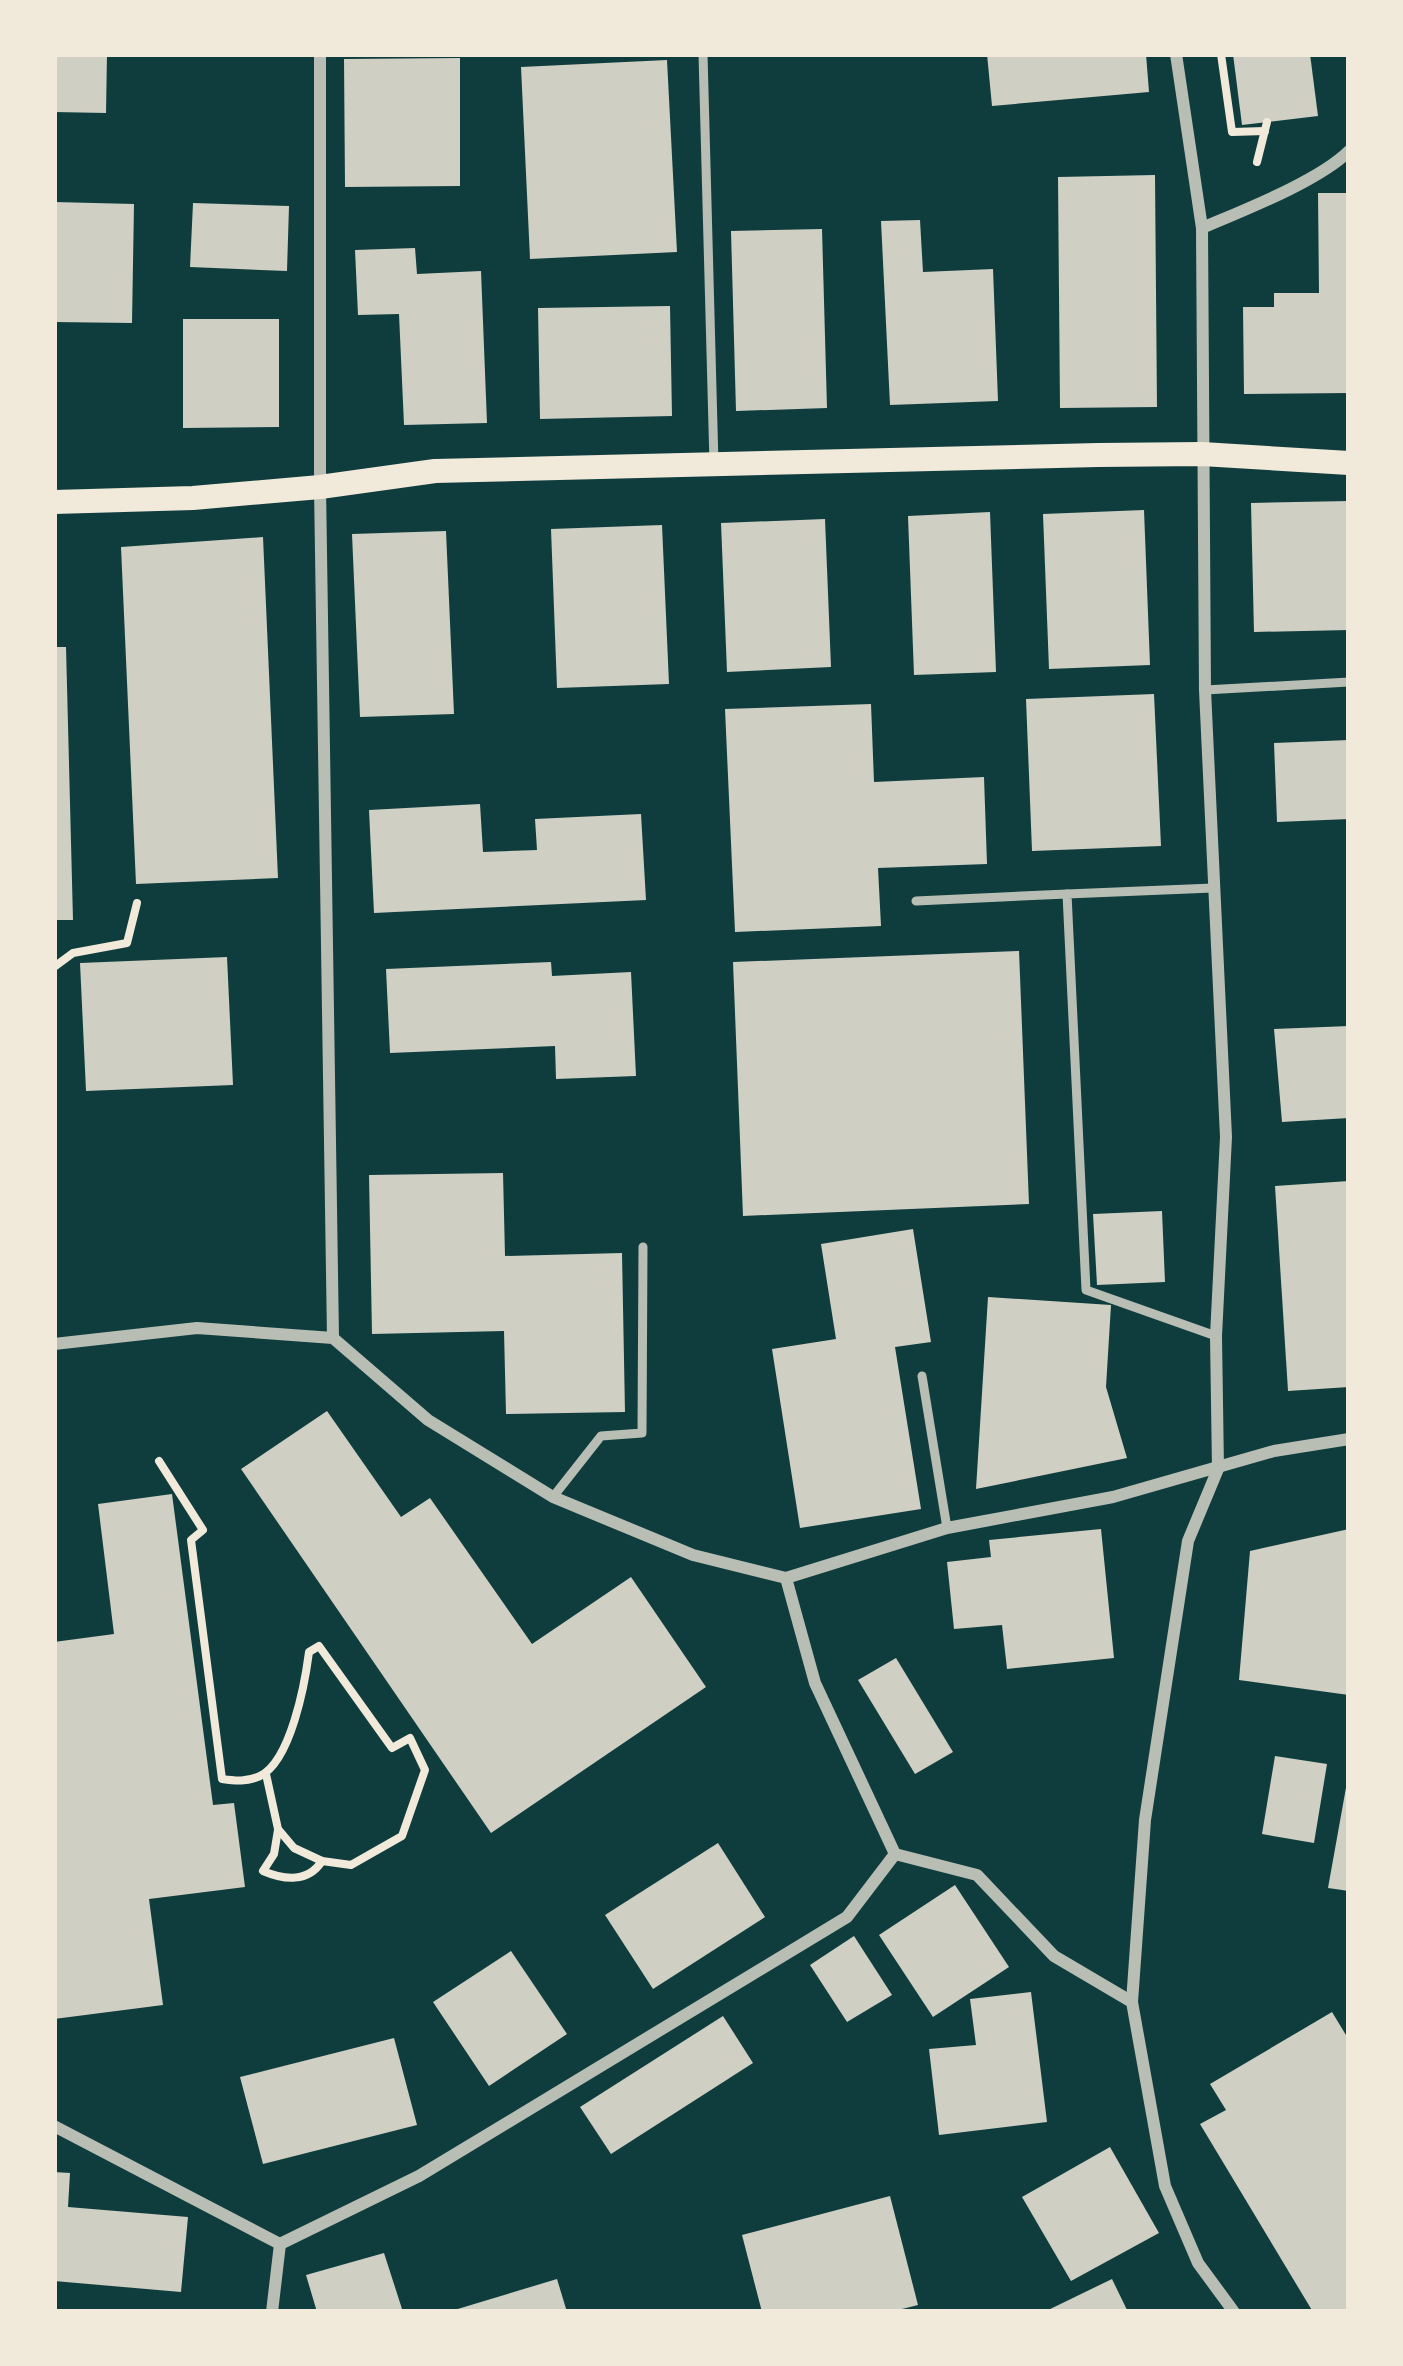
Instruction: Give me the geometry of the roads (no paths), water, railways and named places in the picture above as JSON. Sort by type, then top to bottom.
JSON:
[{"type":"main road","points":[[54,502],[194,498],[436,471],[1202,454],[1349,463]]},
{"type":"street","points":[[320,54],[320,487],[333,1338]]},
{"type":"street","points":[[1176,54],[1202,228],[1205,690],[1226,1137],[1216,1336],[1218,1469],[1188,1540],[1145,1820],[1132,2002],[1165,2186],[1198,2263],[1234,2312]]},
{"type":"street","points":[[1202,228],[1337,163],[1349,151]]},
{"type":"street","points":[[54,1344],[197,1328],[333,1338],[428,1420],[553,1497],[693,1556],[786,1578],[947,1528],[1113,1497],[1274,1451],[1349,1439]]},
{"type":"street","points":[[786,1578],[815,1684],[896,1853],[977,1875],[1054,1956],[1132,2002]]},
{"type":"street","points":[[280,2244],[419,2176],[847,1917],[896,1853]]},
{"type":"street","points":[[54,2126],[280,2244]]},
{"type":"street","points":[[272,2312],[280,2244]]},
{"type":"lane","points":[[703,54],[714,464]]},
{"type":"lane","points":[[1205,690],[1349,682]]},
{"type":"lane","points":[[916,901],[1213,888]]},
{"type":"lane","points":[[1067,894],[1086,1291],[1216,1336]]},
{"type":"lane","points":[[553,1497],[601,1436],[642,1433],[643,1246]]},
{"type":"lane","points":[[922,1376],[947,1528]]}]
